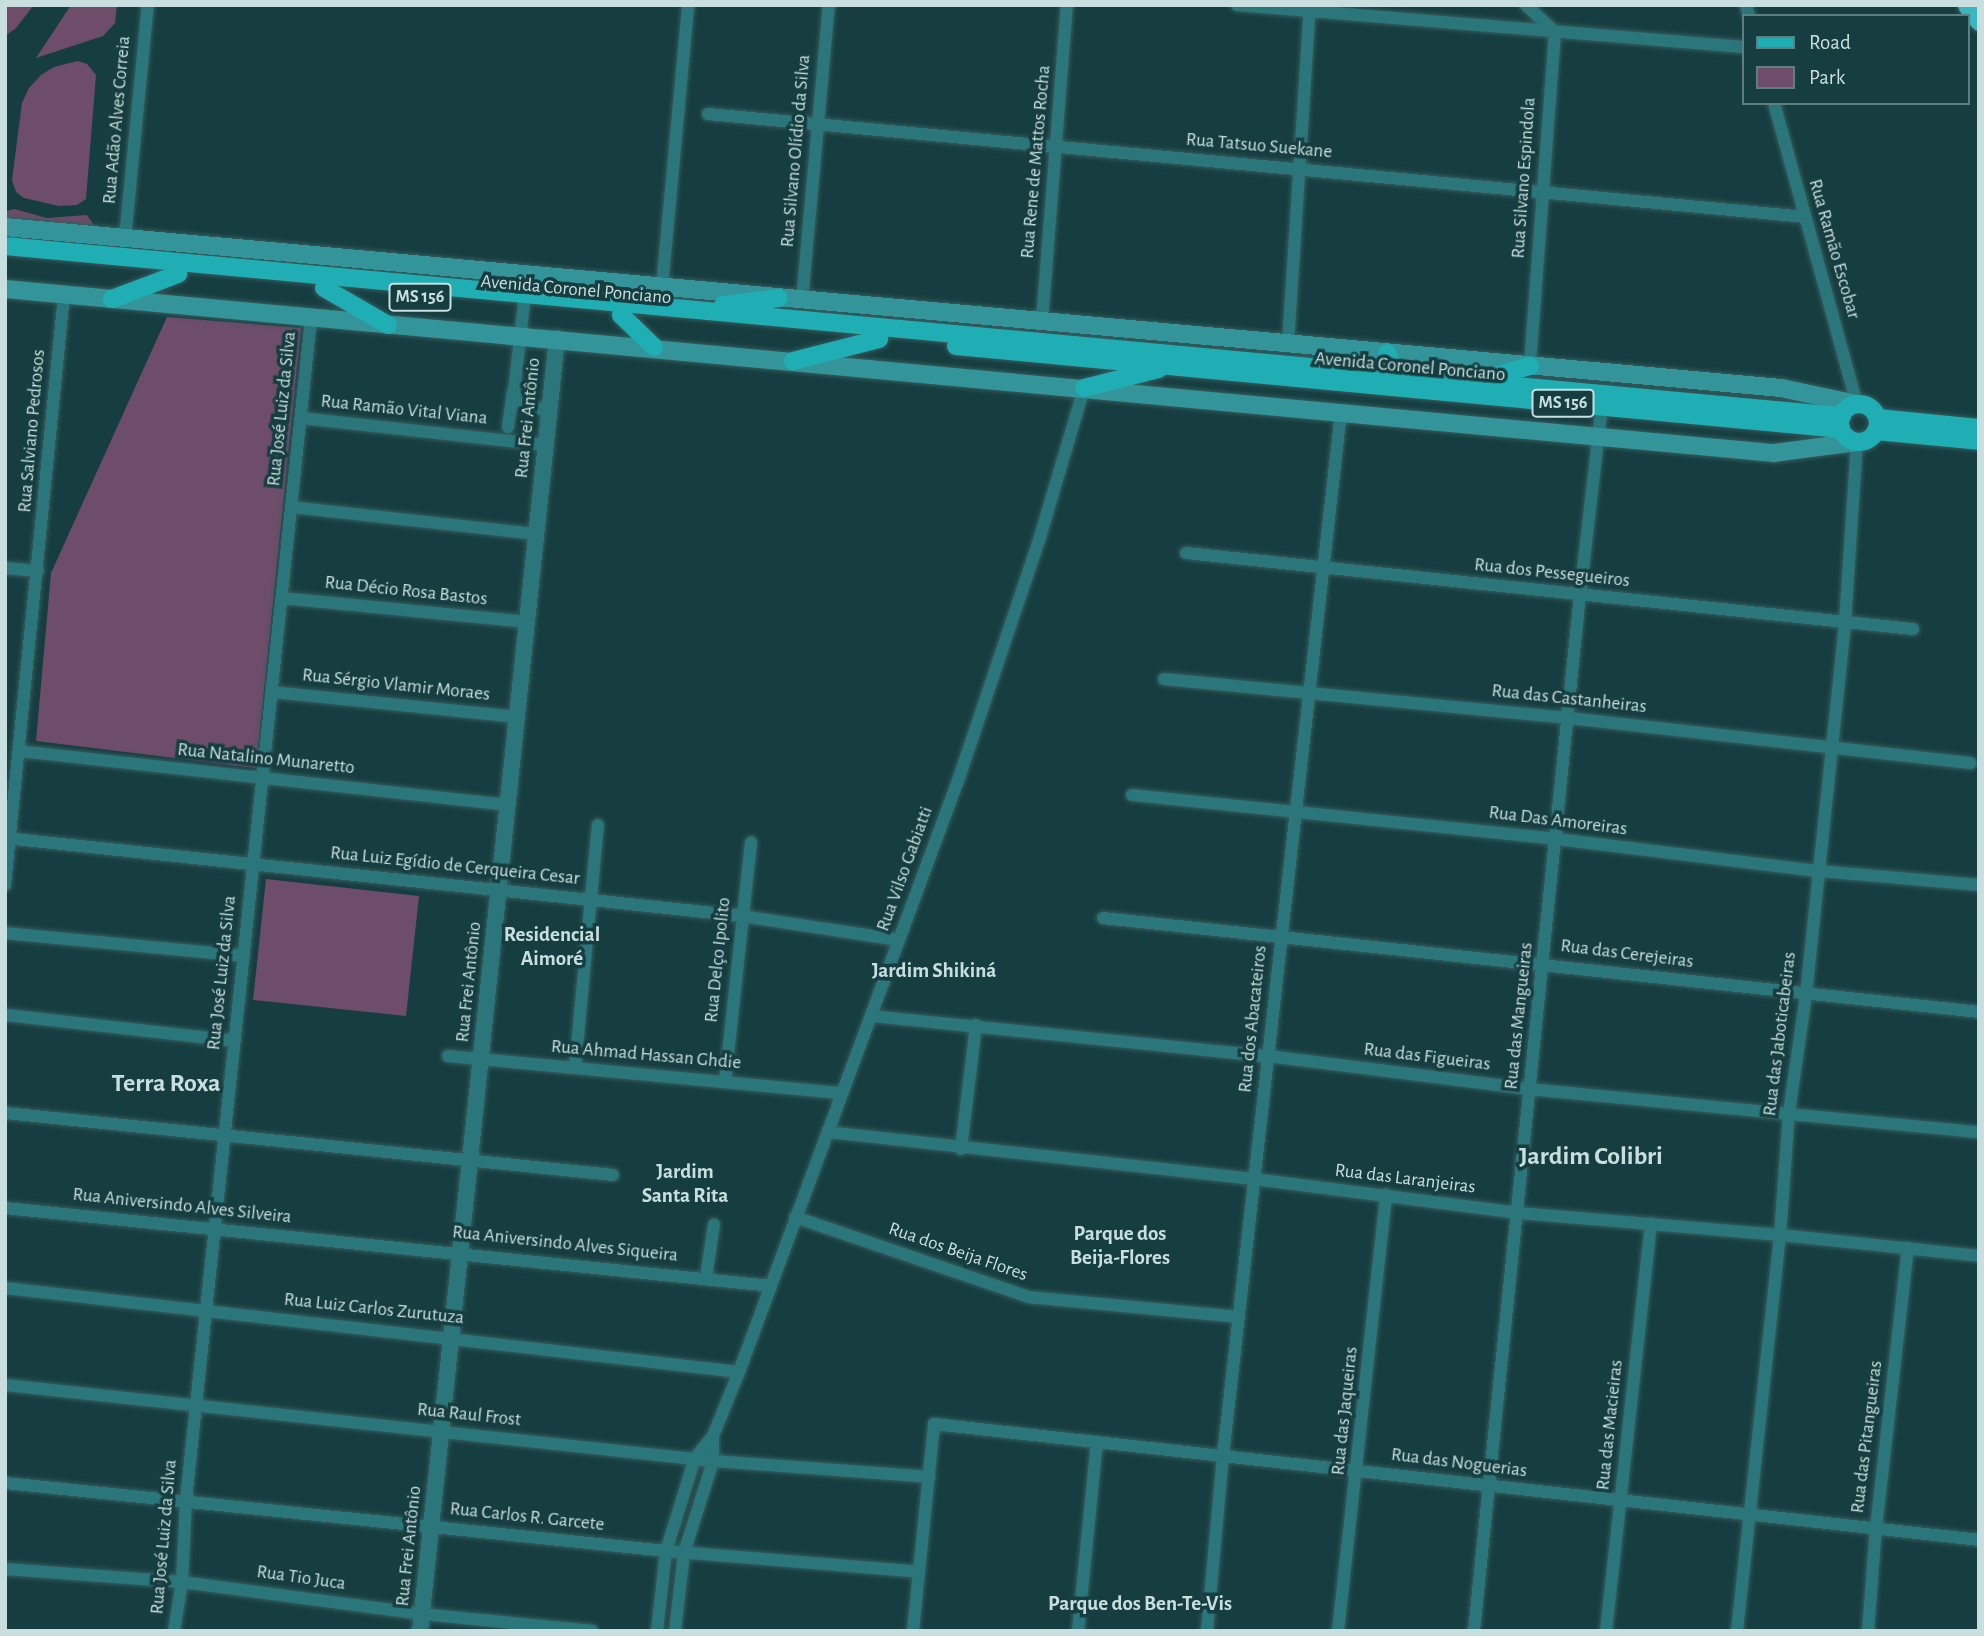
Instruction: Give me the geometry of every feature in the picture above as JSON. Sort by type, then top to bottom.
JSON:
[{"type":"highway","points":[[1967,5],[1979,21]]},
{"type":"main road","points":[[5,227],[1782,388],[1868,406],[1877,425]]},
{"type":"main road","points":[[5,246],[525,300]]},
{"type":"main road","name":"Avenida Coronel Ponciano","points":[[5,258],[324,288],[568,304],[621,315],[1185,368],[1392,380]]},
{"type":"main road","points":[[112,299],[178,274]]},
{"type":"main road","points":[[324,288],[388,325]]},
{"type":"main road","points":[[5,289],[557,338],[1774,453],[1868,440],[1877,425]]},
{"type":"main road","points":[[568,304],[689,310],[779,298]]},
{"type":"main road","name":"Avenida Coronel Ponciano","points":[[689,310],[1286,365],[1602,406],[1841,422]]},
{"type":"main road","points":[[621,315],[654,347]]},
{"type":"main road","points":[[793,360],[879,339]]},
{"type":"main road","points":[[1387,353],[1392,380],[1475,382],[1841,422]]},
{"type":"main road","points":[[1084,388],[1152,373],[1166,366]]},
{"type":"main road","points":[[1475,382],[1530,366]]},
{"type":"main road","points":[[1857,404],[1848,408],[1841,422],[1847,438],[1857,442]]},
{"type":"main road","points":[[1877,425],[1979,428]]},
{"type":"main road","points":[[1877,425],[1979,441]]},
{"type":"street","name":"Rua Adão Alves Correia","points":[[125,239],[148,5]]},
{"type":"street","points":[[662,287],[688,5]]},
{"type":"street","name":"Rua Silvano Olídio da Silva","points":[[802,300],[829,5]]},
{"type":"street","name":"Rua Rene de Mattos Rocha","points":[[1042,321],[1067,5]]},
{"type":"street","points":[[1237,5],[1742,47]]},
{"type":"street","points":[[1526,5],[1555,33]]},
{"type":"street","points":[[1288,344],[1310,9]]},
{"type":"street","name":"Rua Silvano Espindola","points":[[1530,366],[1555,33]]},
{"type":"street","name":"Rua Ramão Escobar","points":[[1775,105],[1857,404]]},
{"type":"street","name":"Rua Tatsuo Suekane","points":[[708,114],[1805,217]]},
{"type":"street","points":[[508,427],[522,335],[527,275]]},
{"type":"street","name":"Rua Salviano Pedrosos","points":[[5,885],[64,295]]},
{"type":"street","name":"Rua José Luiz da Silva","points":[[174,1631],[182,1582],[186,1500],[311,318]]},
{"type":"street","name":"Rua Frei Antônio","points":[[420,1631],[557,338]]},
{"type":"street","name":"Rua Vilso Gabiatti","points":[[657,1631],[666,1551],[695,1458],[713,1436],[739,1373],[959,778],[1040,537],[1084,388]]},
{"type":"street","points":[[513,392],[523,405],[550,411]]},
{"type":"street","name":"Rua das Mangueiras","points":[[1474,1631],[1519,1213],[1529,1089],[1557,839],[1580,595],[1602,406]]},
{"type":"street","name":"Rua dos Abacateiros","points":[[1207,1631],[1223,1456],[1341,412]]},
{"type":"street","name":"Rua Ramão Vital Viana","points":[[301,418],[546,445]]},
{"type":"street","name":"Rua das Jaboticabeiras","points":[[1737,1631],[1780,1235],[1789,1112],[1806,995],[1845,622],[1857,442]]},
{"type":"street","points":[[291,507],[536,534]]},
{"type":"street","name":"Rua dos Pessegueiros","points":[[1186,553],[1913,629]]},
{"type":"street","points":[[5,568],[38,571]]},
{"type":"street","name":"Rua Décio Rosa Bastos","points":[[282,598],[527,622]]},
{"type":"street","name":"Rua das Castanheiras","points":[[1164,679],[1568,718],[1970,763]]},
{"type":"street","name":"Rua Sérgio Vlamir Moraes","points":[[272,692],[517,717]]},
{"type":"street","name":"Rua Natalino Munaretto","points":[[19,751],[508,805]]},
{"type":"street","name":"Rua Das Amoreiras","points":[[1132,795],[1557,839],[1819,872],[1979,885]]},
{"type":"street","points":[[575,1068],[598,825]]},
{"type":"street","name":"Rua Luiz Egídio de Cerqueira Cesar","points":[[8,839],[742,916],[899,940]]},
{"type":"street","name":"Rua Delço Ipolito","points":[[725,1082],[751,842]]},
{"type":"street","name":"Rua das Cerejeiras","points":[[1103,918],[1281,939],[1544,963],[1806,995],[1979,1012]]},
{"type":"street","points":[[5,933],[244,956]]},
{"type":"street","points":[[5,1015],[235,1041]]},
{"type":"street","name":"Rua das Figueiras","points":[[871,1016],[1268,1056],[1529,1089],[1979,1132]]},
{"type":"street","points":[[961,1149],[976,1025]]},
{"type":"street","name":"Rua Ahmad Hassan Ghdie","points":[[448,1056],[841,1093]]},
{"type":"street","points":[[5,1113],[613,1175]]},
{"type":"street","name":"Rua das Laranjeiras","points":[[828,1132],[961,1149],[1254,1179],[1519,1213],[1780,1235],[1979,1256]]},
{"type":"street","name":"Rua das Jaqueiras","points":[[1338,1631],[1385,1195]]},
{"type":"street","name":"Rua Aniversindo Alves Silveira","points":[[5,1208],[356,1243]]},
{"type":"street","name":"Rua dos Beija Flores","points":[[795,1217],[1028,1297],[1239,1317]]},
{"type":"street","name":"Rua das Macieiras","points":[[1606,1631],[1651,1223]]},
{"type":"street","points":[[706,1277],[714,1225]]},
{"type":"street","name":"Rua Aniversindo Alves Siqueira","points":[[356,1243],[706,1277],[771,1286]]},
{"type":"street","name":"Rua das Pitangueiras","points":[[1868,1631],[1876,1528],[1908,1248]]},
{"type":"street","name":"Rua Luiz Carlos Zurutuza","points":[[5,1288],[452,1337],[739,1373]]},
{"type":"street","name":"Rua Raul Frost","points":[[5,1385],[713,1461],[929,1477]]},
{"type":"street","name":"Rua das Noguerias","points":[[929,1477],[934,1424],[1979,1540]]},
{"type":"street","name":"Rua Vilso Gabiatti","points":[[675,1631],[684,1553],[713,1461],[713,1436]]},
{"type":"street","points":[[1078,1631],[1097,1442]]},
{"type":"street","points":[[913,1631],[929,1477]]},
{"type":"street","name":"Rua Carlos R. Garcete","points":[[5,1483],[684,1553],[919,1572]]},
{"type":"street","name":"Rua Tio Juca","points":[[5,1569],[182,1582],[422,1614],[592,1631]]},
{"type":"green space","points":[[5,5],[34,5],[16,28],[5,36]]},
{"type":"green space","points":[[71,5],[117,5],[115,23],[103,36],[36,58]]},
{"type":"green space","points":[[78,61],[87,64],[96,75],[86,199],[77,205],[59,206],[24,198],[16,192],[12,180],[22,103],[29,88],[41,75],[54,67]]},
{"type":"green space","points":[[14,209],[47,218],[87,215],[100,234],[102,245],[99,248],[7,240],[7,211]]},
{"type":"green space","points":[[167,317],[301,328],[256,768],[36,741],[51,573]]},
{"type":"green space","points":[[266,879],[419,896],[406,1016],[253,1000]]},
{"type":"district","name":"Residencial Aimoré","points":[[552,947]]},
{"type":"district","name":"Jardim Shikiná","points":[[934,971]]},
{"type":"district","name":"Terra Roxa","points":[[166,1084]]},
{"type":"district","name":"Jardim Colibri","points":[[1591,1157]]},
{"type":"district","name":"Jardim Santa Rita","points":[[685,1184]]},
{"type":"district","name":"Parque dos Beija-Flores","points":[[1120,1246]]},
{"type":"district","name":"Parque dos Ben-Te-Vis","points":[[1140,1604]]}]
